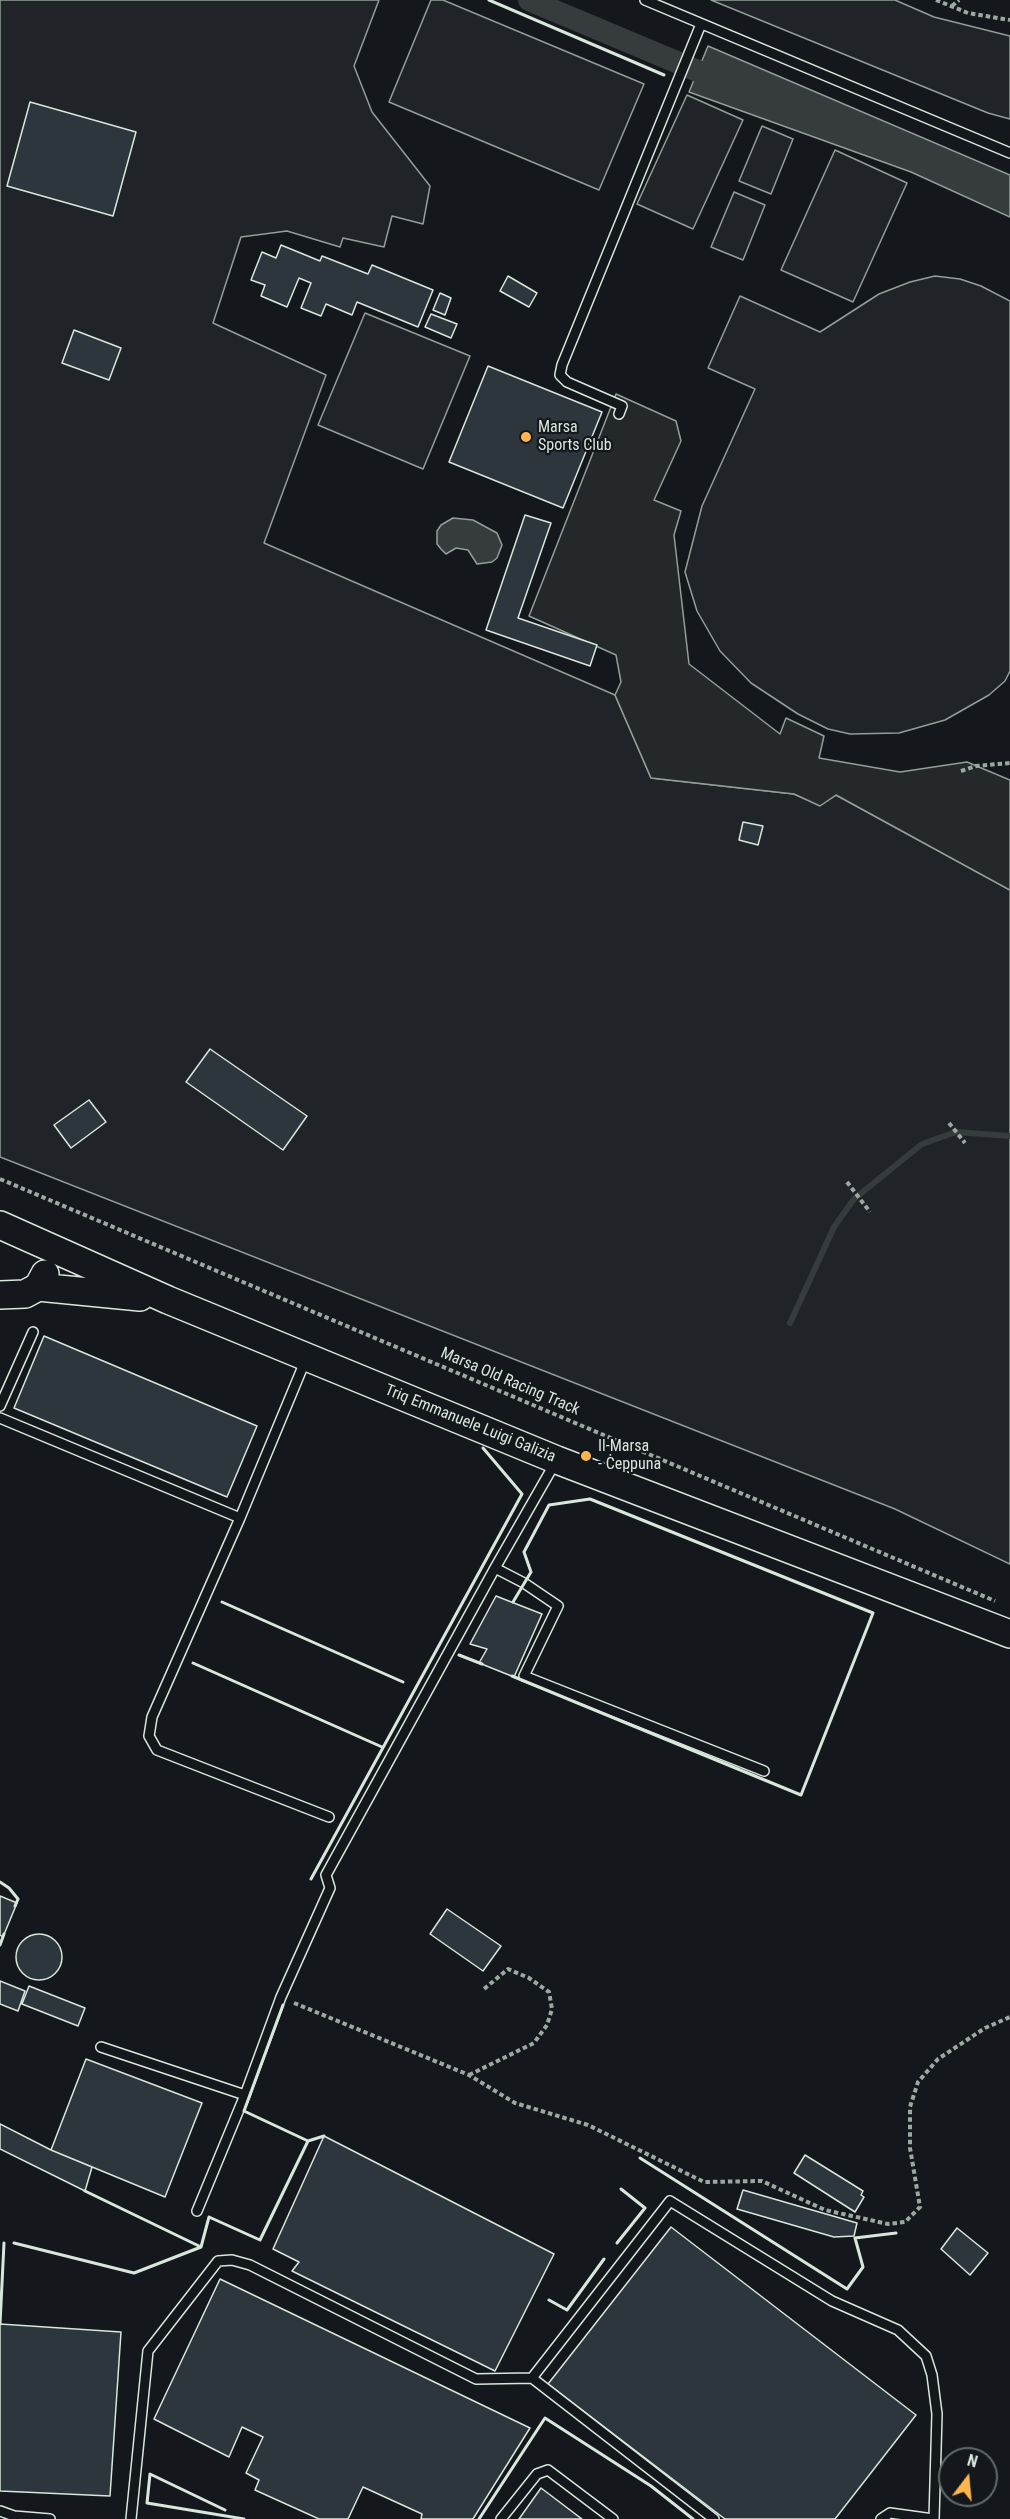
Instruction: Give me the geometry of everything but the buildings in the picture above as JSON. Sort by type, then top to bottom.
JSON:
[{"type":"main road","name":"Triq Emmanuele Luigi Galizia","points":[[4,1232],[44,1246],[168,1300],[557,1460],[1010,1634]]},
{"type":"main road","points":[[13,1291],[47,1265],[44,1246]]},
{"type":"main road","name":"Triq Emmanuele Luigi Galizia","points":[[13,1291],[168,1300]]},
{"type":"lane","points":[[645,0],[1010,153]]},
{"type":"lane","points":[[619,414],[622,406],[567,382],[560,375],[562,365],[701,24]]},
{"type":"lane","points":[[0,1406],[33,1332]]},
{"type":"lane","points":[[306,1357],[240,1518],[152,1717],[149,1736],[157,1750],[329,1817]]},
{"type":"lane","points":[[0,1418],[240,1518]]},
{"type":"lane","points":[[197,2211],[245,2095],[281,1997],[330,1888],[326,1875],[557,1460]]},
{"type":"lane","points":[[495,1568],[524,1583],[558,1606],[525,1676],[764,1771]]},
{"type":"lane","points":[[101,2047],[245,2095]]},
{"type":"lane","points":[[532,2378],[670,2201],[832,2301],[898,2330],[926,2356],[932,2375],[937,2414],[933,2519],[890,2513],[881,2519]]},
{"type":"lane","points":[[131,2519],[148,2351],[218,2261],[232,2260],[250,2265],[476,2379],[532,2378],[714,2519]]},
{"type":"lane","points":[[501,2519],[537,2474],[543,2470],[551,2471],[613,2519]]},
{"type":"lane","points":[[0,2511],[14,2518],[50,2519]]},
{"type":"path","points":[[936,0],[968,13],[1010,20]]},
{"type":"path","points":[[952,6],[959,0]]},
{"type":"path","points":[[962,771],[976,766],[1010,763]]},
{"type":"path","points":[[949,1123],[965,1143]]},
{"type":"path","name":"Marsa Old Racing Track","points":[[0,1179],[999,1602]]},
{"type":"path","points":[[847,1182],[870,1212]]},
{"type":"path","points":[[469,2075],[534,2043],[547,2025],[552,2008],[549,1992],[529,1978],[508,1969],[484,1989]]},
{"type":"path","points":[[281,1997],[469,2075],[515,2103],[588,2124],[704,2182],[762,2181],[825,2210],[888,2224],[905,2222],[920,2208],[910,2148],[910,2107],[918,2082],[938,2059],[985,2028],[1010,2017]]},
{"type":"shaded area","points":[[0,0],[379,0],[354,66],[372,112],[430,186],[423,224],[392,216],[384,247],[343,238],[340,247],[287,231],[241,237],[213,323],[326,375],[264,543],[615,695],[651,778],[794,794],[820,805],[836,795],[1010,890],[1010,1564],[895,1509],[0,1157]]},
{"type":"shaded area","points":[[431,0],[443,0],[644,84],[599,190],[389,102]]},
{"type":"shaded area","points":[[711,0],[895,0],[934,17],[1010,36],[1010,119],[988,113]]},
{"type":"shaded area","points":[[708,46],[1010,175],[1010,217],[911,172],[689,92]]},
{"type":"shaded area","points":[[687,95],[743,120],[693,229],[637,204]]},
{"type":"shaded area","points":[[762,126],[793,139],[771,194],[739,181]]},
{"type":"shaded area","points":[[835,150],[907,183],[853,302],[781,270]]},
{"type":"shaded area","points":[[734,192],[765,205],[743,260],[711,247]]},
{"type":"shaded area","points":[[935,276],[960,279],[981,286],[1010,301],[1010,671],[1005,681],[989,695],[945,720],[899,733],[850,734],[828,729],[798,714],[751,683],[720,651],[697,611],[685,572],[702,506],[755,389],[708,368],[740,296],[820,332],[879,294],[910,282]]},
{"type":"shaded area","points":[[365,313],[470,356],[423,469],[318,425]]},
{"type":"shaded area","points":[[616,394],[676,421],[681,441],[654,500],[681,511],[674,535],[689,664],[780,734],[786,718],[824,736],[819,758],[900,772],[967,762],[1010,780],[1010,890],[836,795],[820,806],[794,794],[651,778],[615,695],[621,682],[616,655],[529,616]]},
{"type":"shaded area","points":[[453,518],[473,520],[497,533],[502,545],[497,558],[492,562],[477,564],[468,550],[456,548],[446,554],[437,544],[437,531],[441,525]]},
{"type":"waterway","points":[[529,0],[724,82]]},
{"type":"waterway","points":[[790,1323],[834,1227],[854,1199],[922,1144],[956,1132],[1010,1136]]},
{"type":"wall","points":[[489,0],[664,75]]},
{"type":"wall","points":[[311,1879],[522,1494],[483,1448]]},
{"type":"wall","points":[[512,1676],[801,1795],[873,1613],[590,1499],[549,1505],[524,1552],[531,1572],[513,1602]]},
{"type":"wall","points":[[222,1602],[403,1682]]},
{"type":"wall","points":[[459,1655],[482,1664]]},
{"type":"wall","points":[[193,1663],[382,1747]]},
{"type":"wall","points":[[0,1882],[9,1888],[18,1899],[15,1906]]},
{"type":"wall","points":[[0,1945],[4,1934]]},
{"type":"wall","points":[[283,2005],[244,2111],[308,2141],[324,2136]]},
{"type":"wall","points":[[85,2191],[201,2247],[209,2217],[260,2240],[308,2141]]},
{"type":"wall","points":[[640,2158],[847,2289],[863,2267],[855,2238],[896,2233]]},
{"type":"wall","points":[[617,2243],[645,2208],[621,2189]]},
{"type":"wall","points":[[0,2324],[4,2243]]},
{"type":"wall","points":[[14,2243],[134,2273],[201,2247]]},
{"type":"wall","points":[[549,2300],[567,2310],[604,2259]]},
{"type":"wall","points":[[479,2519],[545,2418],[651,2486],[693,2519]]},
{"type":"wall","points":[[225,2510],[150,2474],[147,2503],[244,2519]]},
{"type":"place","name":"Marsa Sports Club","points":[[526,437]]},
{"type":"place","name":"Il-Marsa - Ċeppuna","points":[[586,1456]]}]
